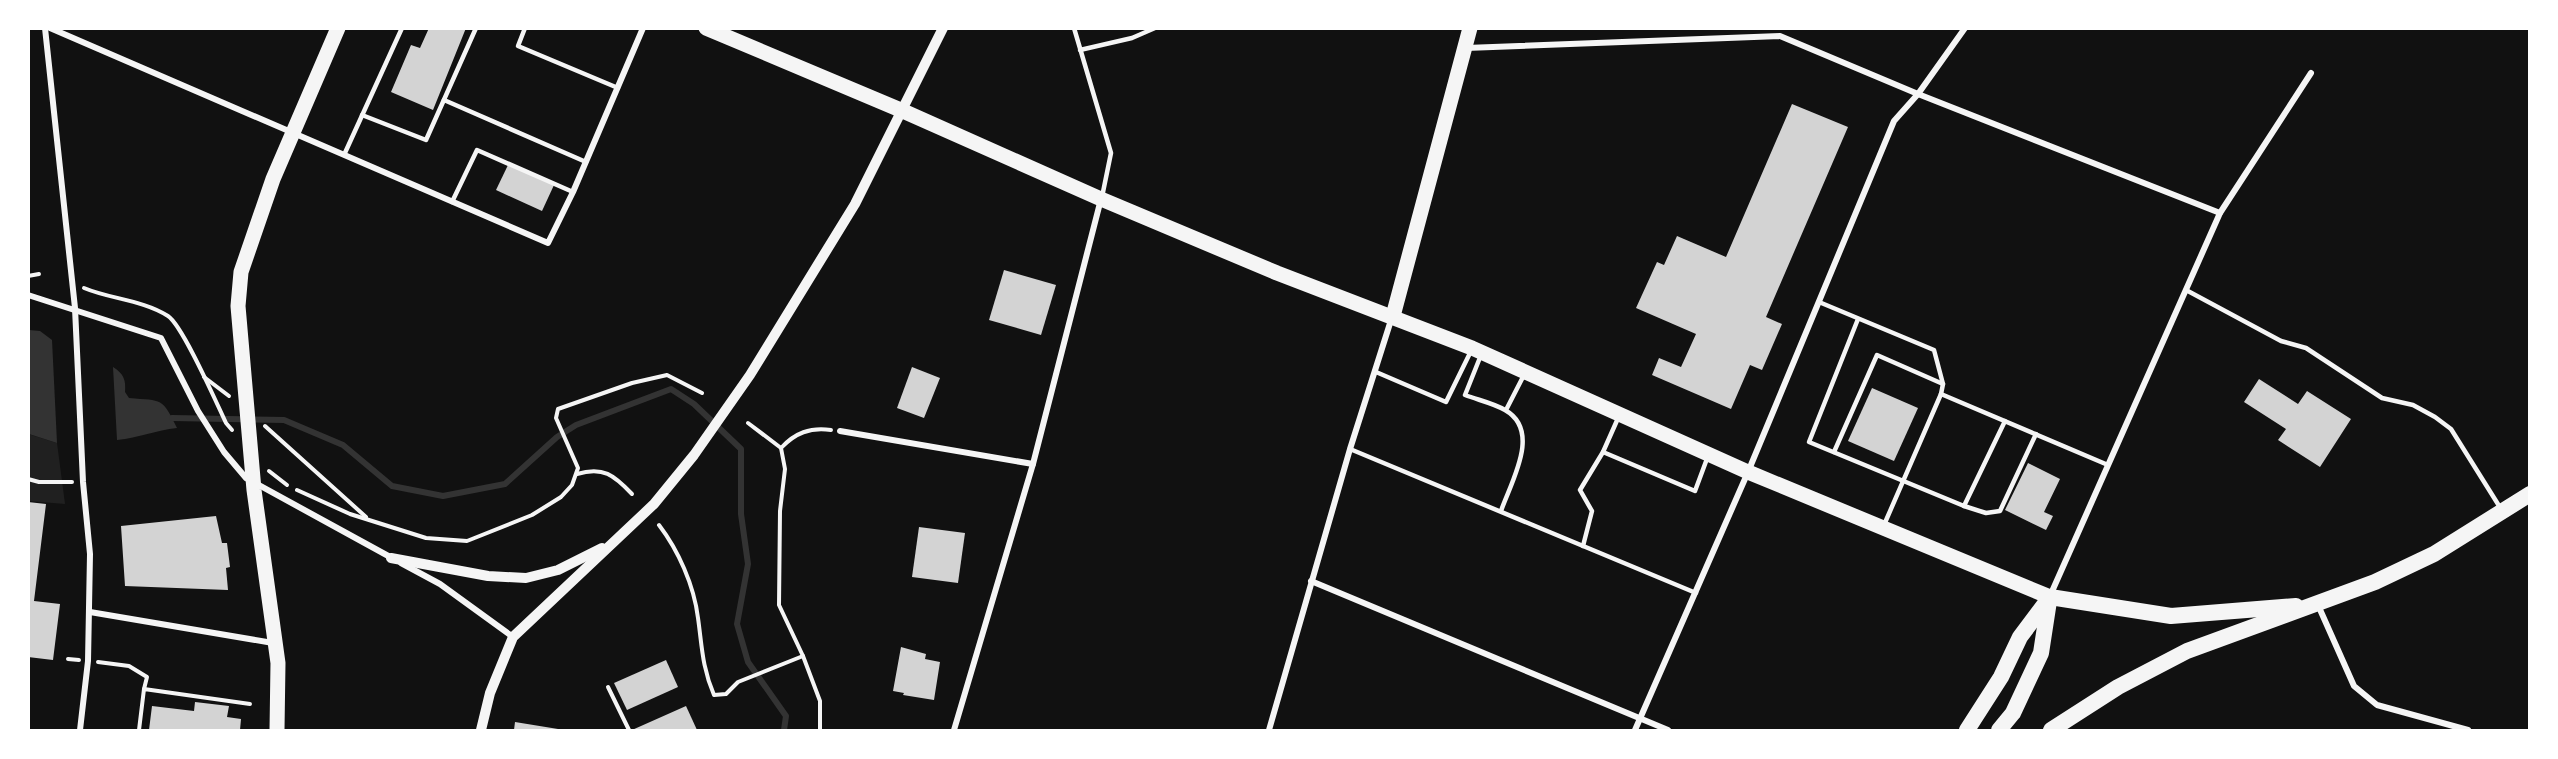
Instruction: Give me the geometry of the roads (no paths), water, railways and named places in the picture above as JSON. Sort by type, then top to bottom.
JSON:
[{"type":"highway","points":[[2051,730],[2118,687],[2187,651],[2375,582],[2434,554],[2529,494]]},
{"type":"highway","points":[[2050,597],[2171,616],[2318,604]]},
{"type":"highway","points":[[1967,730],[2001,677],[2020,637],[2050,597]]},
{"type":"highway","points":[[1999,730],[2013,713],[2042,653],[2050,597]]},
{"type":"main road","points":[[277,730],[279,685],[254,490],[238,306],[241,272],[273,179],[338,28]]},
{"type":"main road","points":[[706,28],[903,111],[1101,199],[1277,273],[1393,316],[1477,351],[1621,413],[1748,472],[2050,597]]},
{"type":"main road","points":[[1393,316],[1470,28]]},
{"type":"street","points":[[45,28],[75,308],[83,482],[90,554],[88,661],[80,730]]},
{"type":"street","points":[[50,28],[548,243],[573,192],[643,28]]},
{"type":"street","points":[[481,730],[490,693],[513,637],[654,504],[694,455],[750,375],[855,204],[943,28]]},
{"type":"street","points":[[1635,730],[1748,472],[1894,121],[1918,94],[1965,28]]},
{"type":"street","points":[[1464,48],[1780,36],[1918,94],[2220,213]]},
{"type":"street","points":[[2050,597],[2220,213],[2311,73]]},
{"type":"street","points":[[954,730],[1033,464],[1101,199]]},
{"type":"street","points":[[28,295],[75,308],[161,338],[198,411],[224,452],[246,478],[440,585],[513,637]]},
{"type":"street","points":[[1269,730],[1350,449],[1393,316]]},
{"type":"street","points":[[840,431],[1033,464]]},
{"type":"street","points":[[391,558],[488,576],[526,578],[558,570],[613,543]]},
{"type":"street","points":[[1311,581],[1668,730]]},
{"type":"street","points":[[2318,604],[2354,687],[2377,705],[2468,730]]},
{"type":"street","points":[[90,612],[273,638]]},
{"type":"lane","points":[[362,115],[426,140],[476,28]]},
{"type":"lane","points":[[525,28],[518,46],[618,88]]},
{"type":"lane","points":[[1074,28],[1111,153],[1101,199]]},
{"type":"lane","points":[[1080,50],[1132,38],[1155,28]]},
{"type":"lane","points":[[344,155],[399,29]]},
{"type":"lane","points":[[444,100],[586,162]]},
{"type":"lane","points":[[452,201],[477,150],[573,192]]},
{"type":"lane","points":[[2186,290],[2281,342],[2306,348],[2382,398],[2413,405],[2435,417],[2451,429],[2502,511]]},
{"type":"lane","points":[[1819,302],[1934,350],[1943,384],[1941,394],[1883,528]]},
{"type":"lane","points":[[1858,319],[1809,442],[1986,513],[2000,511],[2036,434]]},
{"type":"lane","points":[[1376,372],[1446,402],[1477,351]]},
{"type":"lane","points":[[1477,351],[1465,395],[1506,410],[1520,423],[1524,449],[1501,511]]},
{"type":"lane","points":[[1834,452],[1876,355],[1943,384]]},
{"type":"lane","points":[[1506,410],[1526,372]]},
{"type":"lane","points":[[1941,394],[2108,465]]},
{"type":"lane","points":[[1583,546],[1592,511],[1580,490],[1603,452],[1621,413]]},
{"type":"lane","points":[[1964,506],[2005,421]]},
{"type":"lane","points":[[1350,449],[1696,593]]},
{"type":"lane","points":[[1603,452],[1695,491],[1708,454]]},
{"type":"waterway","points":[[172,418],[284,420],[343,445],[392,486],[443,496],[505,484],[557,437],[576,425],[671,389],[694,404],[741,449],[741,514],[748,564],[737,624],[748,662],[786,716],[784,730]]}]
